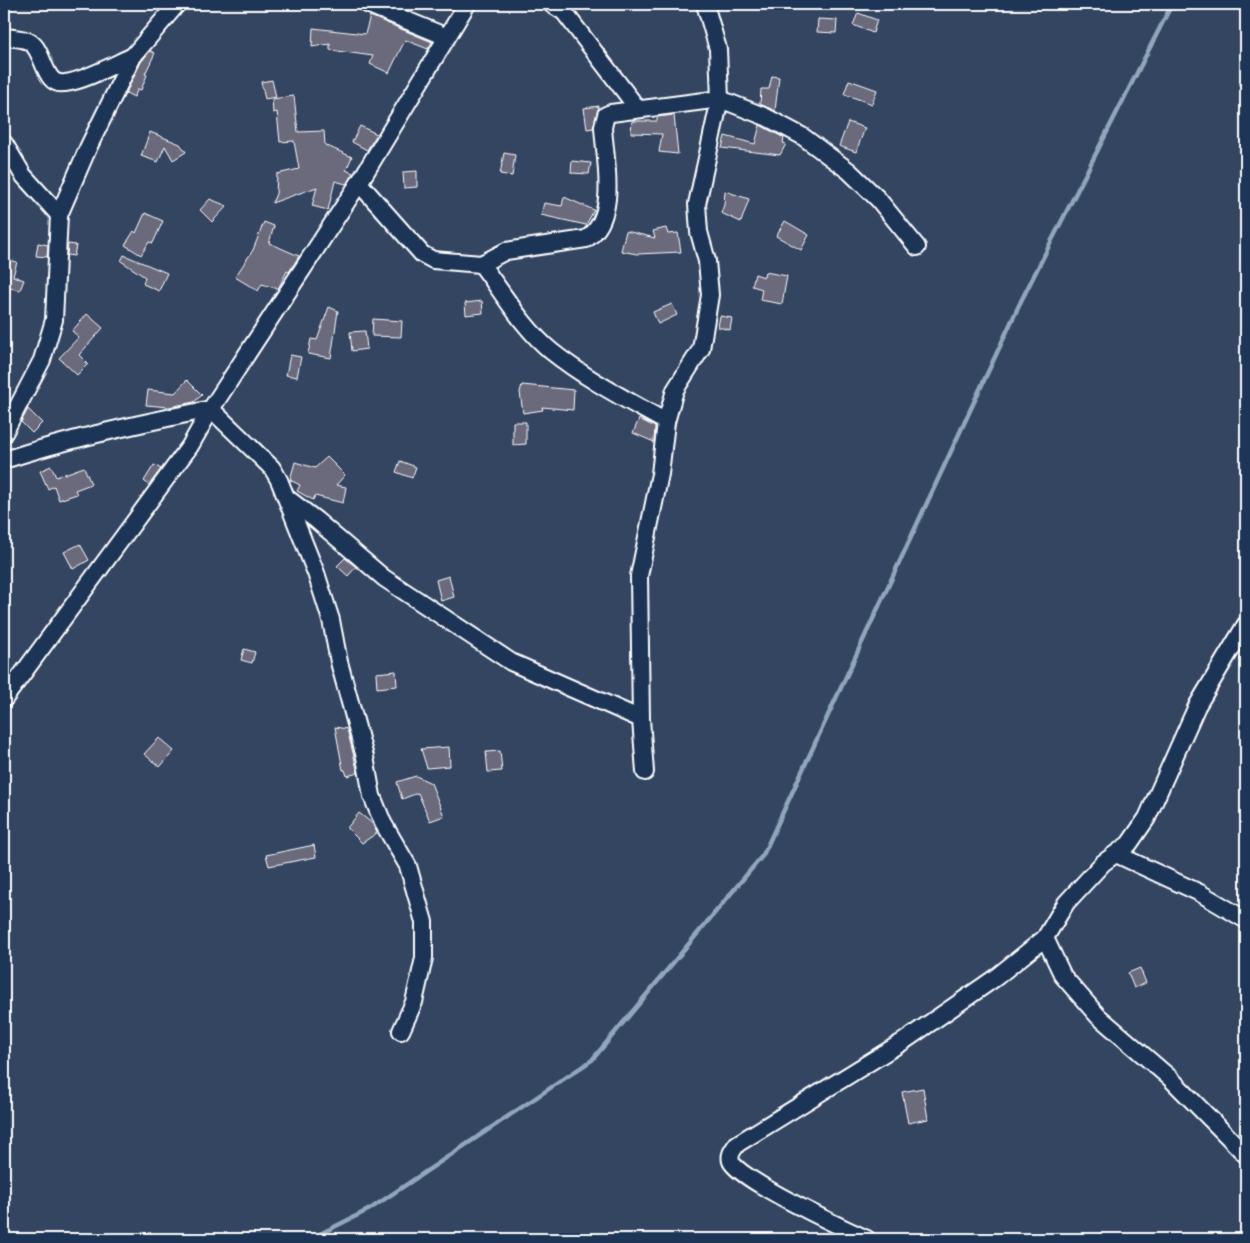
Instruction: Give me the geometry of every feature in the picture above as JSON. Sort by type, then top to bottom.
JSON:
[{"type":"street","points":[[4,433],[42,360],[54,320],[60,215],[88,148],[133,56],[177,4]]},
{"type":"street","points":[[367,4],[446,37]]},
{"type":"street","points":[[4,700],[185,454],[211,410],[359,184],[467,4]]},
{"type":"street","points":[[551,4],[564,12],[638,109]]},
{"type":"street","points":[[645,772],[641,719],[638,576],[660,474],[666,422],[676,390],[701,349],[707,324],[710,294],[707,261],[699,232],[696,204],[720,99],[718,49],[705,4]]},
{"type":"street","points":[[4,37],[30,42],[37,49],[52,80],[58,83],[65,84],[133,56]]},
{"type":"street","points":[[359,184],[422,254],[434,260],[481,264],[506,251],[586,239],[593,235],[600,225],[608,204],[603,127],[606,115],[720,99],[766,117],[802,136],[848,171],[878,199],[918,247]]},
{"type":"street","points":[[4,143],[23,175],[60,215]]},
{"type":"street","points":[[481,264],[530,329],[550,350],[588,376],[666,422]]},
{"type":"street","points":[[4,460],[53,444],[122,427],[211,410]]},
{"type":"street","points":[[211,410],[272,468],[287,498],[316,573],[331,620],[339,662],[365,757],[372,796],[383,823],[408,866],[424,922],[424,958],[414,1002],[401,1031]]},
{"type":"street","points":[[287,498],[384,578],[511,662],[641,719]]},
{"type":"street","points":[[867,1239],[818,1216],[742,1173],[731,1161],[730,1154],[737,1144],[912,1036],[995,978],[1045,938],[1066,903],[1104,863],[1129,844],[1148,818],[1196,706],[1246,624]]},
{"type":"street","points":[[1116,854],[1200,893],[1246,920]]},
{"type":"street","points":[[1045,938],[1063,976],[1098,1016],[1170,1078],[1246,1155]]},
{"type":"building","points":[[858,13],[877,20],[873,33],[853,25]]},
{"type":"building","points":[[370,16],[432,42],[428,49],[405,40],[389,73],[370,64],[373,56],[330,50],[330,44],[312,47],[313,28],[365,34]]},
{"type":"building","points":[[818,19],[837,20],[836,33],[817,32]]},
{"type":"building","points":[[150,51],[155,53],[145,74],[147,75],[141,90],[138,89],[134,97],[126,93],[141,62]]},
{"type":"building","points":[[772,76],[779,77],[775,111],[760,104],[761,89],[769,89]]},
{"type":"building","points":[[272,80],[276,97],[265,99],[261,82]]},
{"type":"building","points":[[849,80],[877,90],[872,104],[844,94]]},
{"type":"building","points":[[294,96],[298,132],[324,131],[325,145],[352,157],[346,170],[353,173],[346,184],[335,181],[328,210],[312,206],[317,187],[272,203],[276,194],[277,174],[299,169],[294,141],[280,142],[277,112],[273,113],[272,99]]},
{"type":"building","points":[[599,106],[593,128],[587,129],[584,108]]},
{"type":"building","points":[[674,115],[678,154],[659,152],[662,134],[631,133],[632,121],[657,121],[657,117]]},
{"type":"building","points":[[848,122],[865,128],[856,152],[839,146]]},
{"type":"building","points":[[760,125],[784,138],[783,143],[786,144],[780,155],[722,148],[725,136],[755,144]]},
{"type":"building","points":[[360,126],[377,134],[367,150],[352,142]]},
{"type":"building","points":[[150,132],[180,144],[186,152],[173,160],[165,146],[158,162],[141,156]]},
{"type":"building","points":[[504,153],[515,155],[512,176],[500,174]]},
{"type":"building","points":[[572,161],[591,163],[589,174],[571,173]]},
{"type":"building","points":[[417,171],[417,187],[404,188],[403,172]]},
{"type":"building","points":[[725,191],[749,199],[741,222],[721,213],[724,205]]},
{"type":"building","points":[[564,197],[594,210],[586,225],[541,215],[544,203],[562,206]]},
{"type":"building","points":[[210,199],[227,206],[212,222],[200,210]]},
{"type":"building","points":[[145,213],[163,221],[153,243],[149,242],[141,255],[125,245],[134,231],[136,233]]},
{"type":"building","points":[[785,221],[809,235],[801,250],[776,236]]},
{"type":"building","points":[[264,222],[274,226],[269,243],[299,256],[289,272],[287,271],[278,289],[262,284],[258,291],[235,277],[253,250]]},
{"type":"building","points":[[666,228],[668,234],[678,233],[681,252],[637,254],[621,251],[626,231],[655,238],[653,231]]},
{"type":"building","points":[[38,243],[48,245],[47,257],[36,256]]},
{"type":"building","points":[[68,244],[76,245],[74,256],[67,255]]},
{"type":"building","points":[[124,255],[167,273],[159,291],[143,284],[145,277],[121,261]]},
{"type":"building","points":[[4,259],[17,262],[13,276],[24,280],[20,290],[10,288],[8,298],[4,297]]},
{"type":"building","points":[[765,272],[787,276],[782,304],[760,300],[762,289],[752,286],[755,274],[764,277]]},
{"type":"building","points":[[482,301],[483,313],[466,315],[465,303]]},
{"type":"building","points":[[672,304],[677,315],[658,324],[653,312]]},
{"type":"building","points":[[329,307],[338,311],[331,358],[308,354],[311,339],[317,340]]},
{"type":"building","points":[[87,314],[103,328],[79,355],[88,364],[77,375],[59,358],[79,337],[72,331]]},
{"type":"building","points":[[720,316],[732,318],[730,330],[718,327]]},
{"type":"building","points":[[373,319],[402,321],[401,337],[372,336]]},
{"type":"building","points":[[365,331],[367,349],[352,351],[350,332]]},
{"type":"building","points":[[290,355],[301,357],[297,377],[286,375]]},
{"type":"building","points":[[187,380],[202,395],[194,402],[169,407],[146,405],[148,390],[175,393]]},
{"type":"building","points":[[522,385],[574,390],[573,410],[542,407],[543,410],[523,413],[520,392]]},
{"type":"building","points":[[28,409],[42,423],[32,433],[21,422]]},
{"type":"building","points":[[639,419],[655,427],[654,442],[633,433]]},
{"type":"building","points":[[513,422],[526,422],[526,444],[513,445]]},
{"type":"building","points":[[327,457],[345,475],[336,485],[346,487],[343,503],[315,496],[313,500],[297,491],[300,485],[290,480],[295,462],[315,468]]},
{"type":"building","points":[[400,461],[416,467],[412,478],[396,472]]},
{"type":"building","points":[[154,465],[161,469],[149,485],[144,481]]},
{"type":"building","points":[[51,466],[56,477],[84,467],[91,484],[75,490],[77,494],[59,500],[54,486],[48,489],[40,471]]},
{"type":"building","points":[[80,544],[89,560],[73,569],[64,552]]},
{"type":"building","points":[[345,558],[356,567],[348,576],[337,566]]},
{"type":"building","points":[[449,576],[454,597],[441,601],[436,580]]},
{"type":"building","points":[[244,649],[255,652],[252,663],[241,660]]},
{"type":"building","points":[[396,671],[397,686],[377,688],[376,673]]},
{"type":"building","points":[[335,727],[347,729],[358,773],[347,776],[345,770],[343,770]]},
{"type":"building","points":[[159,738],[174,751],[160,767],[144,754]]},
{"type":"building","points":[[449,747],[450,766],[427,768],[421,749]]},
{"type":"building","points":[[500,751],[502,771],[488,772],[486,752]]},
{"type":"building","points":[[416,776],[431,783],[444,816],[430,821],[418,793],[402,799],[397,782]]},
{"type":"building","points":[[359,813],[373,824],[377,833],[362,843],[347,828]]},
{"type":"building","points":[[314,845],[316,857],[269,866],[266,855]]},
{"type":"building","points":[[1140,968],[1146,983],[1134,988],[1128,973]]},
{"type":"building","points":[[923,1088],[928,1119],[908,1123],[902,1092]]},
{"type":"waterway","points":[[310,1239],[370,1209],[592,1060],[763,855],[1021,301],[1172,4]]}]
